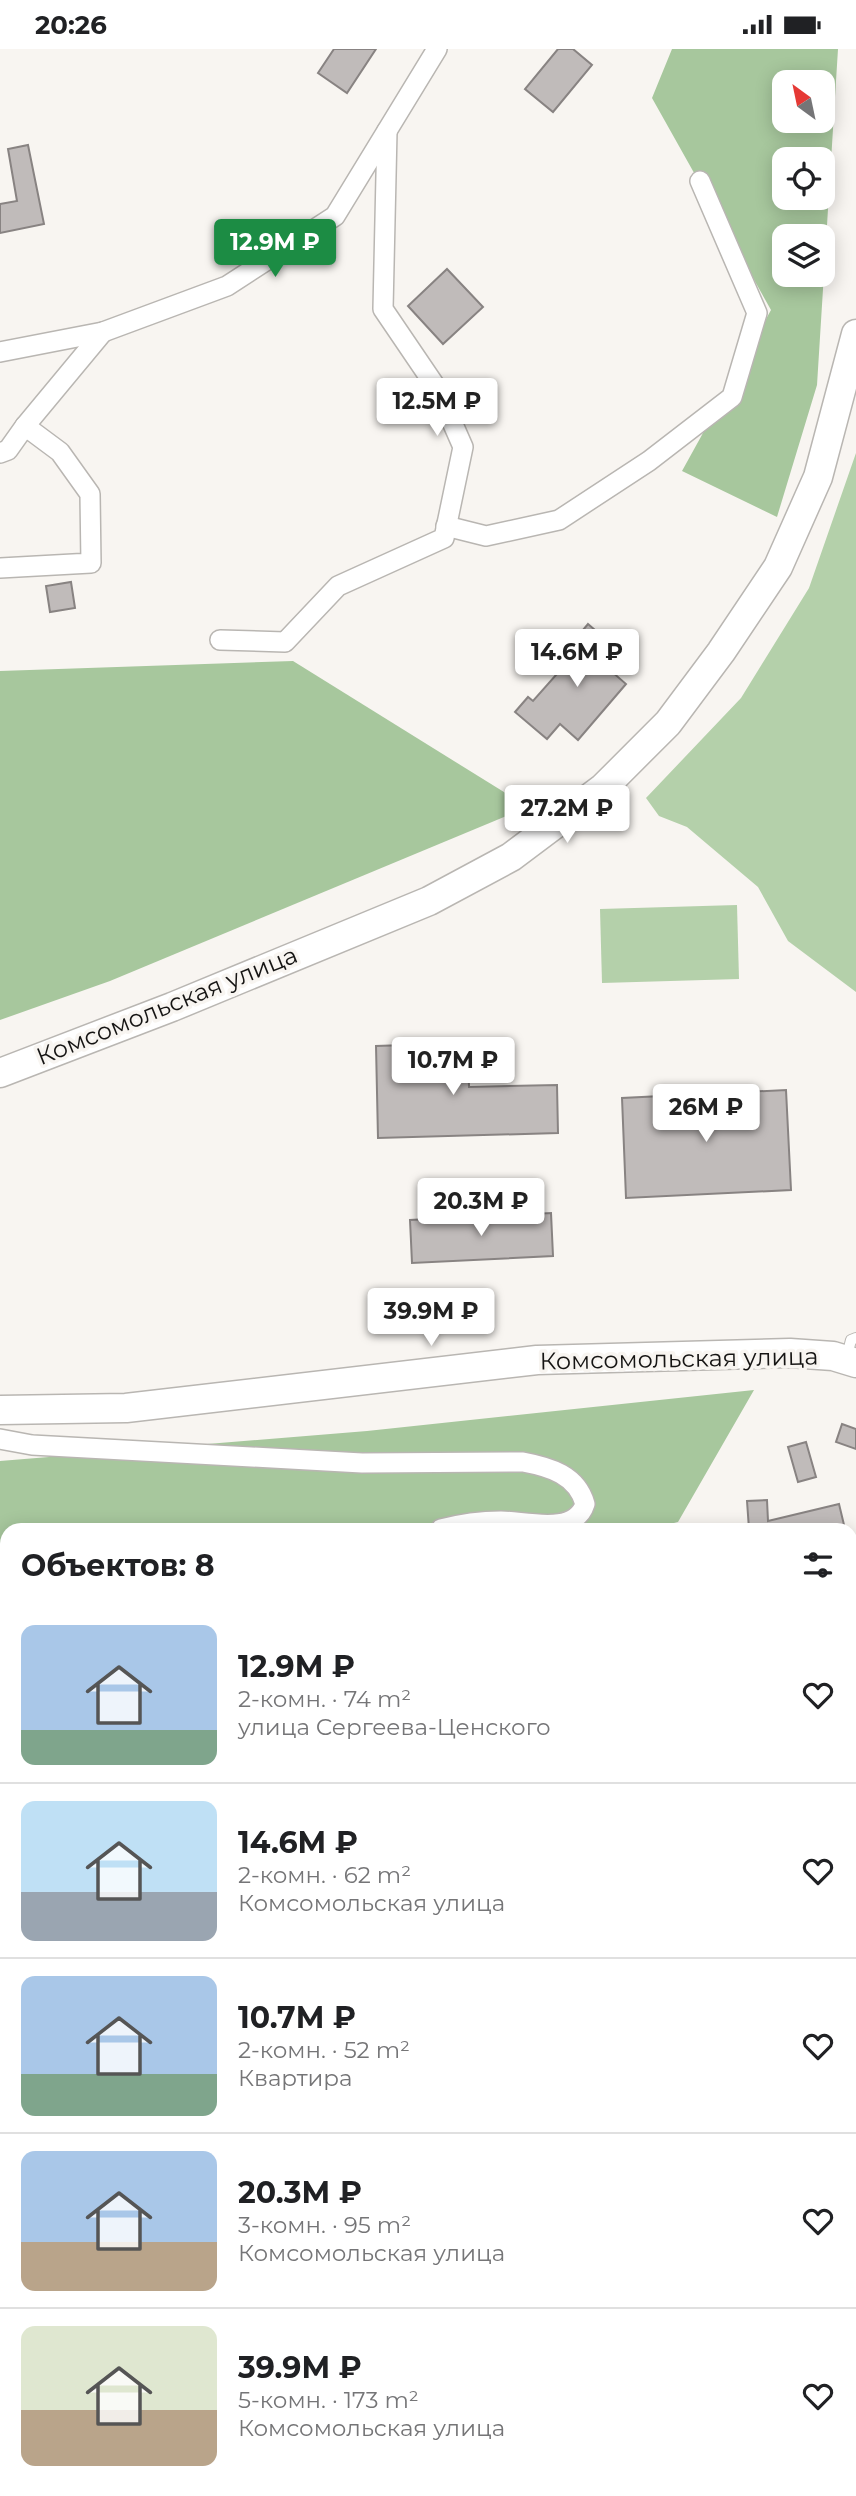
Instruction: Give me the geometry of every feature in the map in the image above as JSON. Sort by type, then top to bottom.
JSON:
[{"type":"main road","name":"Комсомольская улица","points":[[0,1073],[172,1007],[429,901],[511,857],[603,788],[668,723],[721,652],[778,567],[818,477],[856,334]]},
{"type":"main road","name":"Комсомольская улица","points":[[0,1410],[126,1408],[537,1360],[790,1353],[833,1356],[852,1353]]},
{"type":"street","points":[[0,352],[103,332],[227,286],[335,216],[437,49]]},
{"type":"street","points":[[219,640],[285,642],[338,586],[444,538],[463,447],[438,390],[383,309],[387,131]]},
{"type":"street","points":[[446,526],[486,536],[559,520],[649,461],[732,397],[757,313],[699,181]]},
{"type":"street","points":[[0,453],[8,450],[103,332]]},
{"type":"street","points":[[0,568],[91,563],[90,494],[61,452],[25,426]]},
{"type":"street","points":[[0,1439],[32,1445],[362,1463],[523,1462],[544,1466],[564,1475],[576,1486],[585,1504],[577,1517],[562,1523]]},
{"type":"street","points":[[481,1523],[540,1523]]},
{"type":"green space","points":[[672,49],[838,49],[835,97],[835,70],[772,70],[772,133],[833,133],[832,147],[772,147],[772,210],[828,210],[827,224],[772,224],[772,287],[823,287],[817,385],[777,517],[682,471],[771,310],[652,98]]},
{"type":"green space","points":[[856,453],[856,992],[788,941],[758,887],[687,827],[659,816],[646,798],[741,698],[809,588]]},
{"type":"green space","points":[[293,661],[528,807],[110,981],[0,1020],[0,671]]},
{"type":"green space","points":[[737,905],[739,979],[602,983],[600,909]]},
{"type":"green space","points":[[754,1390],[678,1522],[674,1523],[0,1523],[0,1461],[367,1431]]},
{"type":"building","points":[[334,49],[376,49],[347,93],[318,73]]},
{"type":"building","points":[[558,49],[573,49],[592,65],[553,112],[525,89]]},
{"type":"building","points":[[28,145],[44,224],[0,233],[0,204],[17,201],[8,149]]},
{"type":"building","points":[[447,269],[483,307],[443,344],[408,306]]},
{"type":"building","points":[[71,582],[75,608],[50,612],[46,586]]},
{"type":"building","points":[[588,624],[624,655],[611,671],[626,684],[578,740],[560,724],[547,739],[515,712],[528,697],[533,701],[580,648],[573,642]]},
{"type":"building","points":[[468,1043],[469,1087],[557,1085],[558,1133],[378,1138],[376,1046]]},
{"type":"building","points":[[786,1090],[791,1190],[626,1198],[622,1098]]},
{"type":"building","points":[[551,1213],[553,1256],[412,1263],[410,1220]]},
{"type":"building","points":[[842,1424],[856,1429],[856,1449],[836,1442]]},
{"type":"building","points":[[806,1442],[816,1477],[798,1482],[788,1447]]},
{"type":"building","points":[[767,1500],[768,1521],[839,1504],[844,1523],[749,1523],[747,1501]]}]
